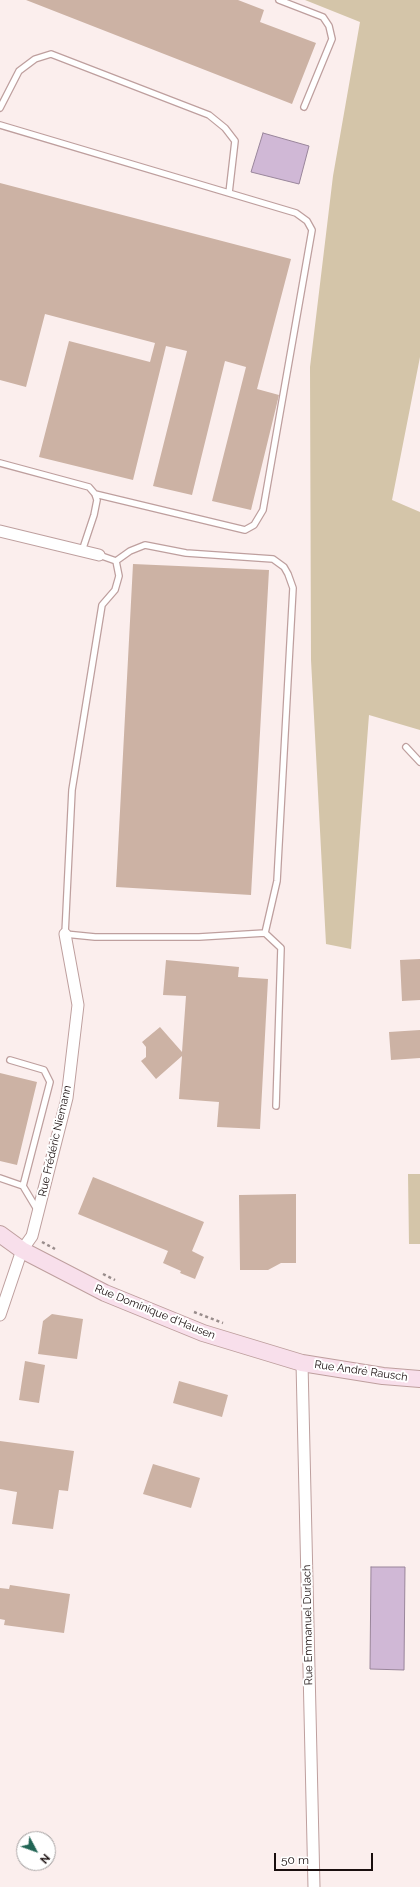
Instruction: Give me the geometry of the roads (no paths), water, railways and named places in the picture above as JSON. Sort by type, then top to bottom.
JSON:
[{"type":"street","points":[[0,531],[99,555]]},
{"type":"street","name":"Rue Frédéric Niemann","points":[[0,1315],[12,1245],[32,1236],[67,1098],[78,1005],[65,934]]},
{"type":"street","name":"Rue Dominique d'Hausen","points":[[0,1234],[12,1245],[106,1293],[163,1317],[245,1346],[302,1362]]},
{"type":"street","name":"Rue André Rausch","points":[[302,1362],[384,1376],[420,1379]]},
{"type":"street","name":"Rue Emmanuel Durlach","points":[[302,1362],[314,1887]]},
{"type":"lane","points":[[279,0],[323,18],[330,26],[332,39],[304,107]]},
{"type":"lane","points":[[0,108],[19,71],[35,60],[52,54],[209,115],[225,128],[235,141],[229,193]]},
{"type":"lane","points":[[0,125],[296,213],[307,221],[312,230],[263,510],[254,525],[245,530],[95,494]]},
{"type":"lane","points":[[0,463],[89,487],[95,494],[97,500],[94,515],[82,551]]},
{"type":"lane","points":[[116,561],[130,550],[145,545],[186,553],[273,560],[284,567],[288,574],[293,588],[278,881],[265,933]]},
{"type":"lane","points":[[99,555],[116,561]]},
{"type":"lane","points":[[116,561],[119,576],[115,590],[102,605],[72,790],[65,934],[95,937],[199,937],[265,933],[281,948],[276,1106]]},
{"type":"lane","points":[[406,747],[420,762]]},
{"type":"lane","points":[[10,1060],[44,1070],[50,1082],[22,1186]]},
{"type":"lane","points":[[0,1178],[22,1186],[39,1211]]}]
